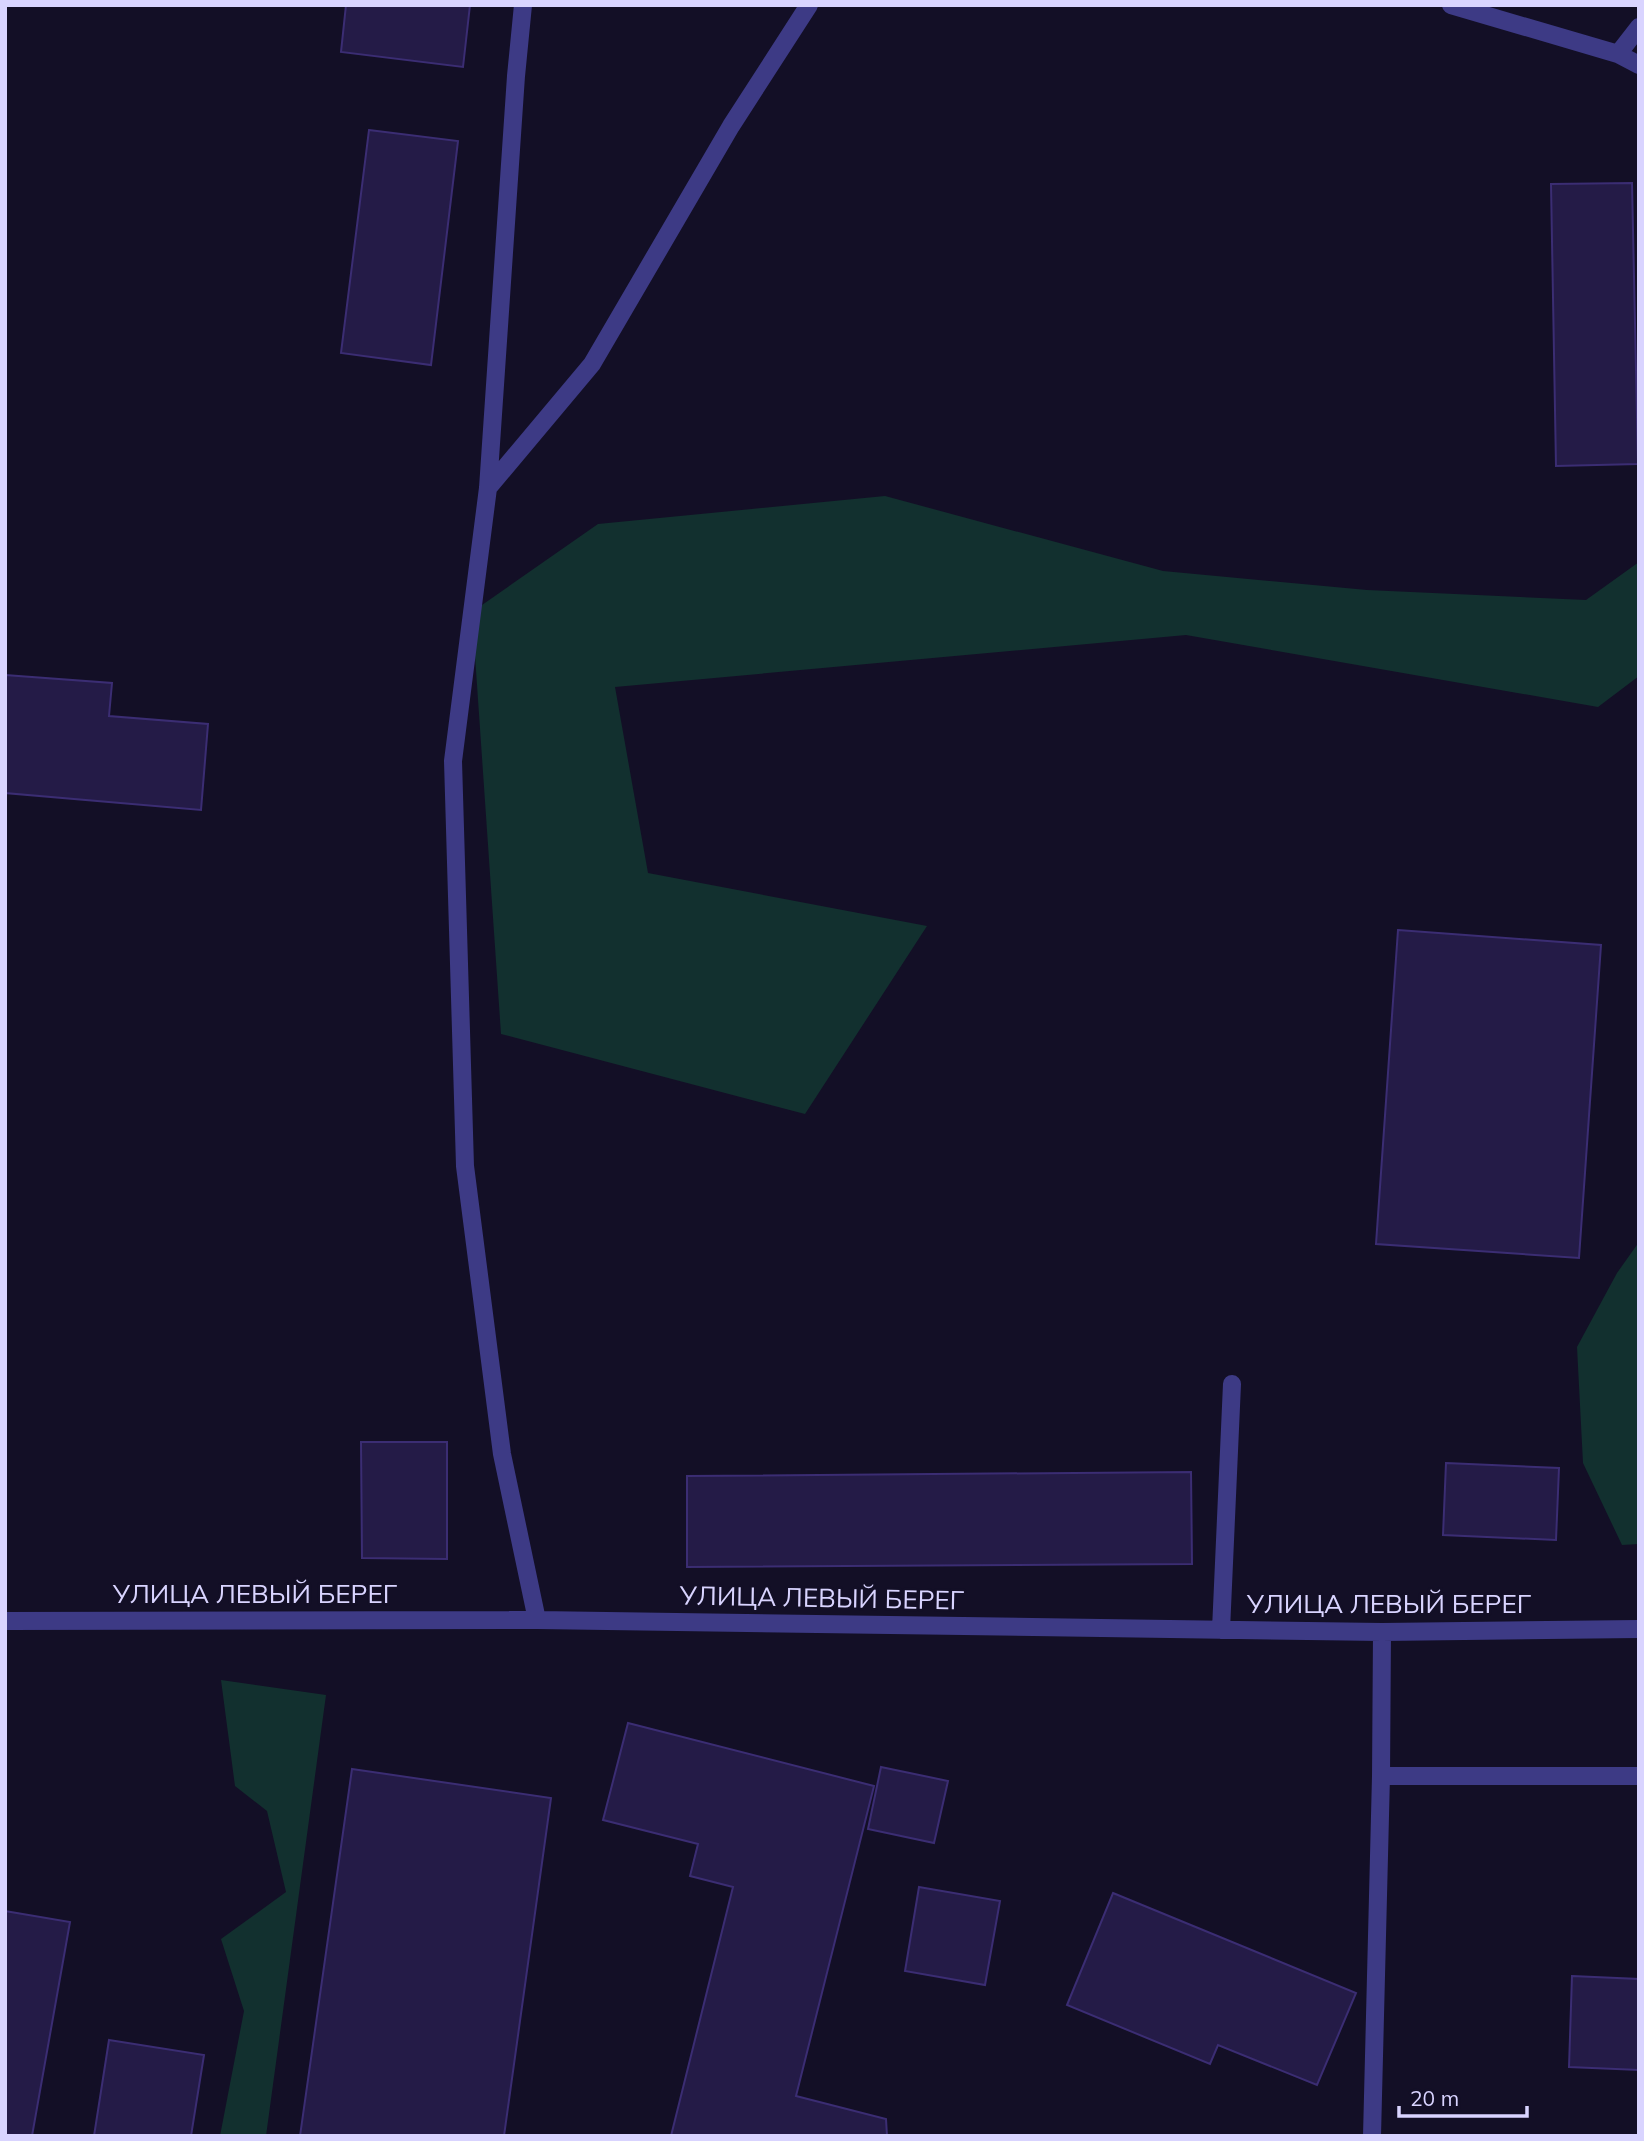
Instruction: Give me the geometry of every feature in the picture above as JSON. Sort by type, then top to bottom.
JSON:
[{"type":"street","points":[[523,5],[488,488],[453,761],[465,1166],[502,1454],[537,1620]]},
{"type":"street","points":[[488,488],[592,364],[731,126],[809,5]]},
{"type":"street","points":[[1451,5],[1618,54],[1639,65]]},
{"type":"street","points":[[1618,54],[1639,27]]},
{"type":"street","points":[[1221,1630],[1232,1384]]},
{"type":"street","name":"УЛИЦА ЛЕВЫЙ БЕРЕГ","points":[[5,1621],[537,1620],[1382,1632],[1639,1629]]},
{"type":"street","points":[[1371,2136],[1381,1776],[1382,1632]]},
{"type":"street","points":[[1381,1776],[1639,1776]]},
{"type":"green space","points":[[885,496],[1163,571],[1367,590],[1586,600],[1639,562],[1639,676],[1598,707],[1186,635],[615,687],[648,873],[927,926],[805,1114],[501,1034],[472,612],[598,524]]},
{"type":"green space","points":[[1639,1242],[1639,1544],[1622,1545],[1583,1463],[1577,1347],[1617,1273]]},
{"type":"green space","points":[[221,1680],[326,1695],[266,2136],[220,2136],[244,2011],[221,1939],[286,1892],[267,1811],[235,1786]]},
{"type":"building","points":[[346,5],[470,5],[463,67],[341,52]]},
{"type":"building","points":[[369,130],[458,141],[431,365],[341,353]]},
{"type":"building","points":[[1632,183],[1638,464],[1556,466],[1551,184]]},
{"type":"building","points":[[5,675],[112,683],[109,716],[208,724],[201,810],[5,793]]},
{"type":"building","points":[[1398,930],[1601,945],[1579,1258],[1376,1244]]},
{"type":"building","points":[[361,1442],[447,1442],[447,1559],[362,1558]]},
{"type":"building","points":[[1446,1463],[1559,1468],[1556,1540],[1443,1535]]},
{"type":"building","points":[[1191,1472],[1192,1564],[687,1567],[687,1476]]},
{"type":"building","points":[[628,1723],[874,1786],[796,2096],[886,2119],[887,2136],[671,2136],[733,1887],[690,1876],[698,1844],[603,1820]]},
{"type":"building","points":[[881,1767],[948,1781],[934,1843],[868,1829]]},
{"type":"building","points":[[352,1769],[551,1798],[504,2136],[300,2136]]},
{"type":"building","points":[[919,1887],[1000,1901],[985,1985],[905,1971]]},
{"type":"building","points":[[1113,1893],[1356,1993],[1317,2085],[1218,2045],[1210,2064],[1067,2005]]},
{"type":"building","points":[[5,1911],[70,1922],[32,2136],[5,2136]]},
{"type":"building","points":[[1572,1976],[1639,1979],[1639,2070],[1569,2067]]},
{"type":"building","points":[[109,2040],[204,2055],[191,2136],[94,2136]]}]
